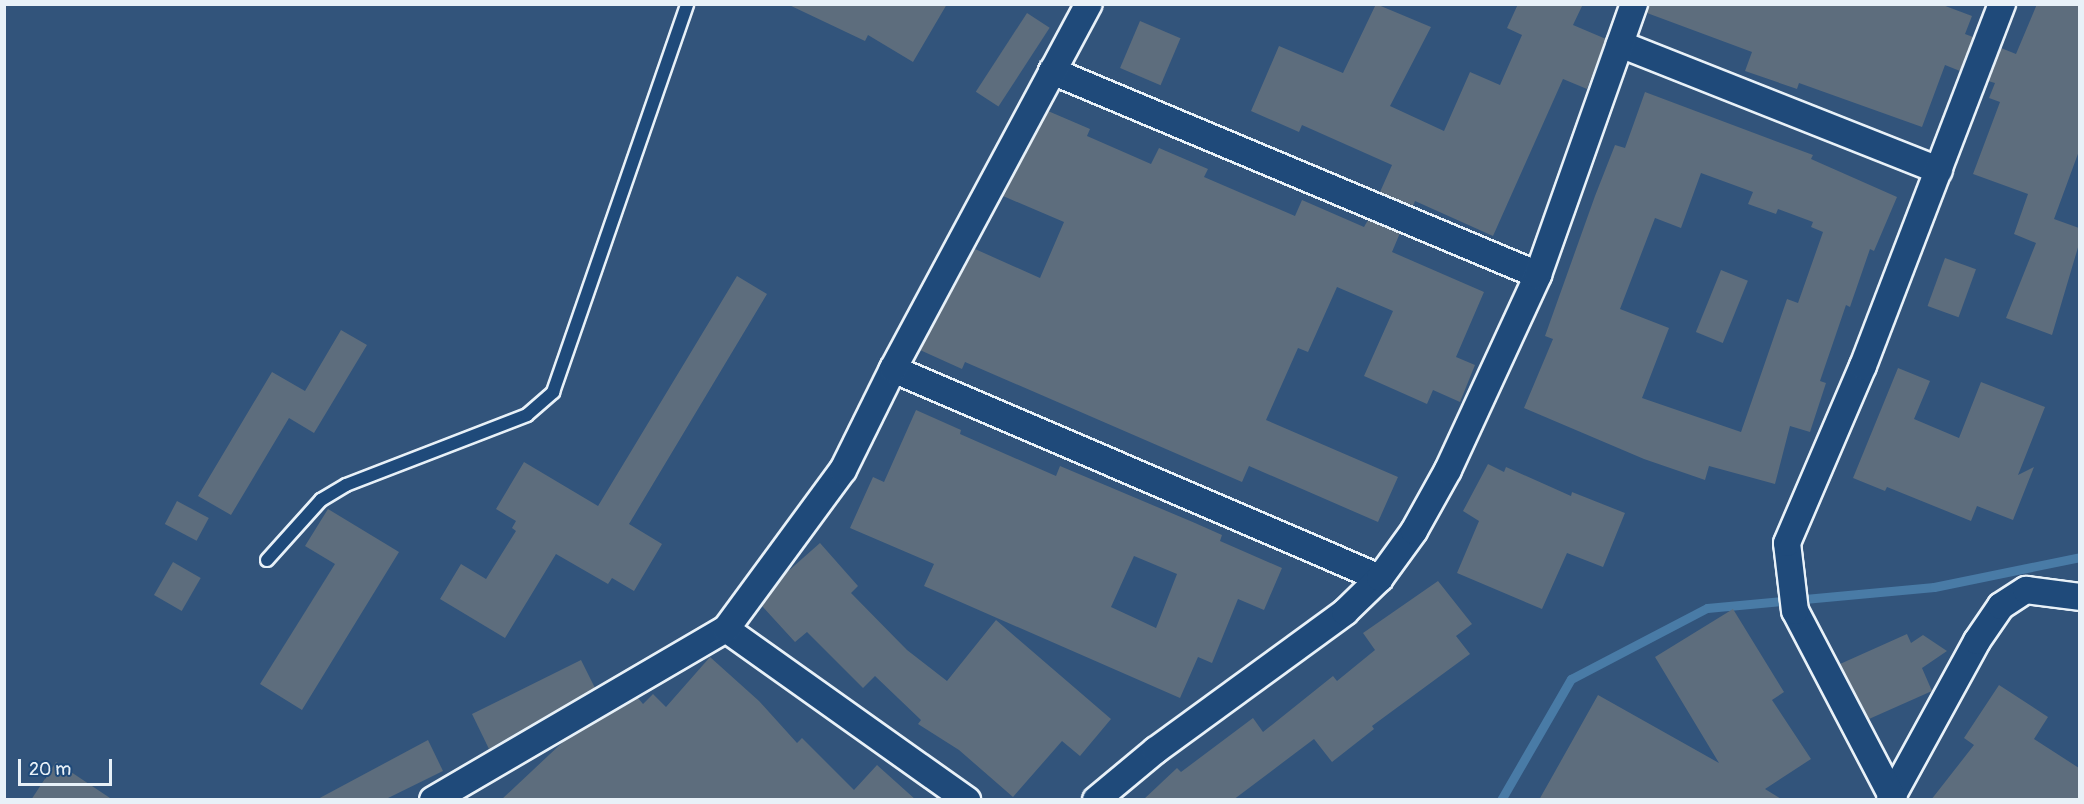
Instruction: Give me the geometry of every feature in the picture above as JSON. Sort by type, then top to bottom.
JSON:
[{"type":"street","points":[[433,800],[726,629],[843,470],[893,369],[1089,4]]},
{"type":"street","points":[[1096,800],[1156,750],[1345,612],[1380,578],[1414,531],[1448,470],[1538,275],[1634,4]]},
{"type":"street","points":[[1891,799],[1795,611],[1787,543],[1863,366],[2002,4]]},
{"type":"street","points":[[1620,44],[1939,170]]},
{"type":"street","points":[[1052,71],[1538,275]]},
{"type":"street","points":[[893,369],[1380,578]]},
{"type":"street","points":[[1891,799],[1977,641],[2001,606],[2026,590],[2079,597]]},
{"type":"street","points":[[726,629],[967,800]]},
{"type":"lane","points":[[267,560],[321,500],[346,485],[527,416],[553,392],[687,4]]},
{"type":"building","points":[[787,4],[947,4],[913,62],[868,35],[865,41]]},
{"type":"building","points":[[1376,4],[1431,27],[1390,106],[1444,131],[1470,72],[1500,85],[1522,35],[1507,28],[1518,4],[1583,4],[1573,25],[1606,39],[1587,89],[1563,79],[1493,236],[1415,201],[1413,206],[1380,192],[1392,165],[1302,125],[1299,132],[1251,111],[1279,46],[1343,73]]},
{"type":"building","points":[[1649,4],[1940,4],[1972,16],[1965,34],[1973,37],[1960,71],[1945,65],[1922,127],[1799,83],[1797,89],[1745,71],[1752,52],[1647,13]]},
{"type":"building","points":[[2037,4],[2079,4],[2079,151],[2054,219],[2079,228],[2079,244],[2052,335],[2006,318],[2036,243],[2014,234],[2028,194],[1973,174],[2000,102],[1989,98],[1995,83],[1988,81],[2001,48],[2016,54]]},
{"type":"building","points":[[1027,13],[1050,28],[998,107],[976,92]]},
{"type":"building","points":[[1140,21],[1181,38],[1161,85],[1120,68]]},
{"type":"building","points":[[1645,92],[1813,155],[1811,159],[1897,197],[1874,251],[1870,249],[1850,307],[1846,305],[1820,381],[1826,383],[1810,432],[1790,426],[1775,484],[1709,466],[1705,480],[1644,459],[1524,408],[1553,339],[1545,336],[1595,196],[1615,145],[1625,148]],"holes":[[[1701,173],[1753,192],[1748,204],[1776,214],[1778,209],[1813,222],[1811,227],[1823,232],[1798,303],[1787,299],[1741,432],[1642,398],[1669,328],[1620,309],[1655,218],[1681,228]]]},
{"type":"building","points":[[1048,111],[1090,129],[1087,136],[1151,164],[1159,148],[1208,169],[1204,177],[1295,216],[1302,200],[1364,227],[1368,220],[1400,233],[1392,252],[1484,292],[1456,357],[1475,365],[1460,402],[1433,390],[1427,404],[1364,376],[1393,311],[1337,287],[1308,352],[1298,348],[1266,420],[1398,477],[1378,522],[1249,466],[1242,482],[965,362],[962,369],[920,350],[975,249],[1040,278],[1064,222],[1003,196]]},
{"type":"building","points":[[1945,258],[1976,269],[1959,317],[1928,306]]},
{"type":"building","points":[[1721,270],[1748,281],[1723,343],[1696,332]]},
{"type":"building","points":[[737,276],[767,294],[629,524],[662,544],[634,591],[612,578],[608,584],[556,554],[505,638],[440,599],[461,564],[486,579],[516,531],[512,528],[516,521],[496,509],[524,462],[598,506]]},
{"type":"building","points":[[341,330],[367,345],[314,433],[289,418],[231,515],[198,496],[272,372],[305,391]]},
{"type":"building","points":[[1898,368],[1930,381],[1914,419],[1959,438],[1981,382],[2045,407],[2018,475],[2034,467],[2013,520],[1977,506],[1971,521],[1887,487],[1885,491],[1853,478]]},
{"type":"building","points":[[916,410],[961,430],[960,434],[1056,476],[1060,466],[1195,523],[1222,535],[1220,541],[1282,568],[1264,610],[1238,599],[1212,663],[1198,657],[1180,698],[924,586],[934,564],[850,528],[873,477],[884,482]],"holes":[[[1134,556],[1177,574],[1156,628],[1111,607]]]},
{"type":"building","points":[[1488,464],[1504,472],[1506,467],[1571,496],[1572,492],[1625,513],[1603,567],[1567,553],[1542,609],[1457,573],[1479,521],[1463,511]]},
{"type":"building","points":[[177,501],[209,518],[197,541],[165,524]]},
{"type":"building","points":[[328,509],[399,552],[302,710],[260,684],[335,564],[305,546]]},
{"type":"building","points":[[820,543],[858,586],[851,593],[907,650],[947,681],[996,620],[1111,719],[1080,756],[1062,741],[1013,797],[959,750],[918,724],[921,720],[875,676],[863,688],[807,632],[795,642],[762,606],[786,573]]},
{"type":"building","points":[[173,562],[201,578],[182,611],[154,595]]},
{"type":"building","points":[[1438,581],[1472,624],[1456,636],[1470,654],[1372,726],[1374,729],[1332,762],[1314,739],[1233,800],[1143,800],[1177,768],[1181,772],[1253,718],[1263,732],[1333,676],[1337,681],[1375,650],[1363,633]]},
{"type":"building","points":[[1733,609],[1784,692],[1772,700],[1811,759],[1765,789],[1783,800],[1539,800],[1598,695],[1719,763],[1655,657]]},
{"type":"building","points":[[1907,634],[1911,643],[1923,635],[1947,651],[1922,668],[1932,691],[1869,719],[1840,664]]},
{"type":"building","points":[[710,657],[759,701],[797,743],[802,738],[854,790],[877,765],[916,800],[501,800],[565,740],[638,698],[643,704],[653,694],[666,707]]},
{"type":"building","points":[[581,660],[595,688],[489,749],[472,714]]},
{"type":"building","points":[[1999,685],[2048,717],[2034,739],[2079,768],[2079,800],[1931,800],[1974,745],[1964,738]]},
{"type":"building","points":[[428,740],[443,771],[384,800],[316,800]]},
{"type":"building","points":[[56,762],[113,800],[31,800]]},
{"type":"waterway","points":[[1501,800],[1571,679],[1707,608],[1934,587],[2080,557]]}]
